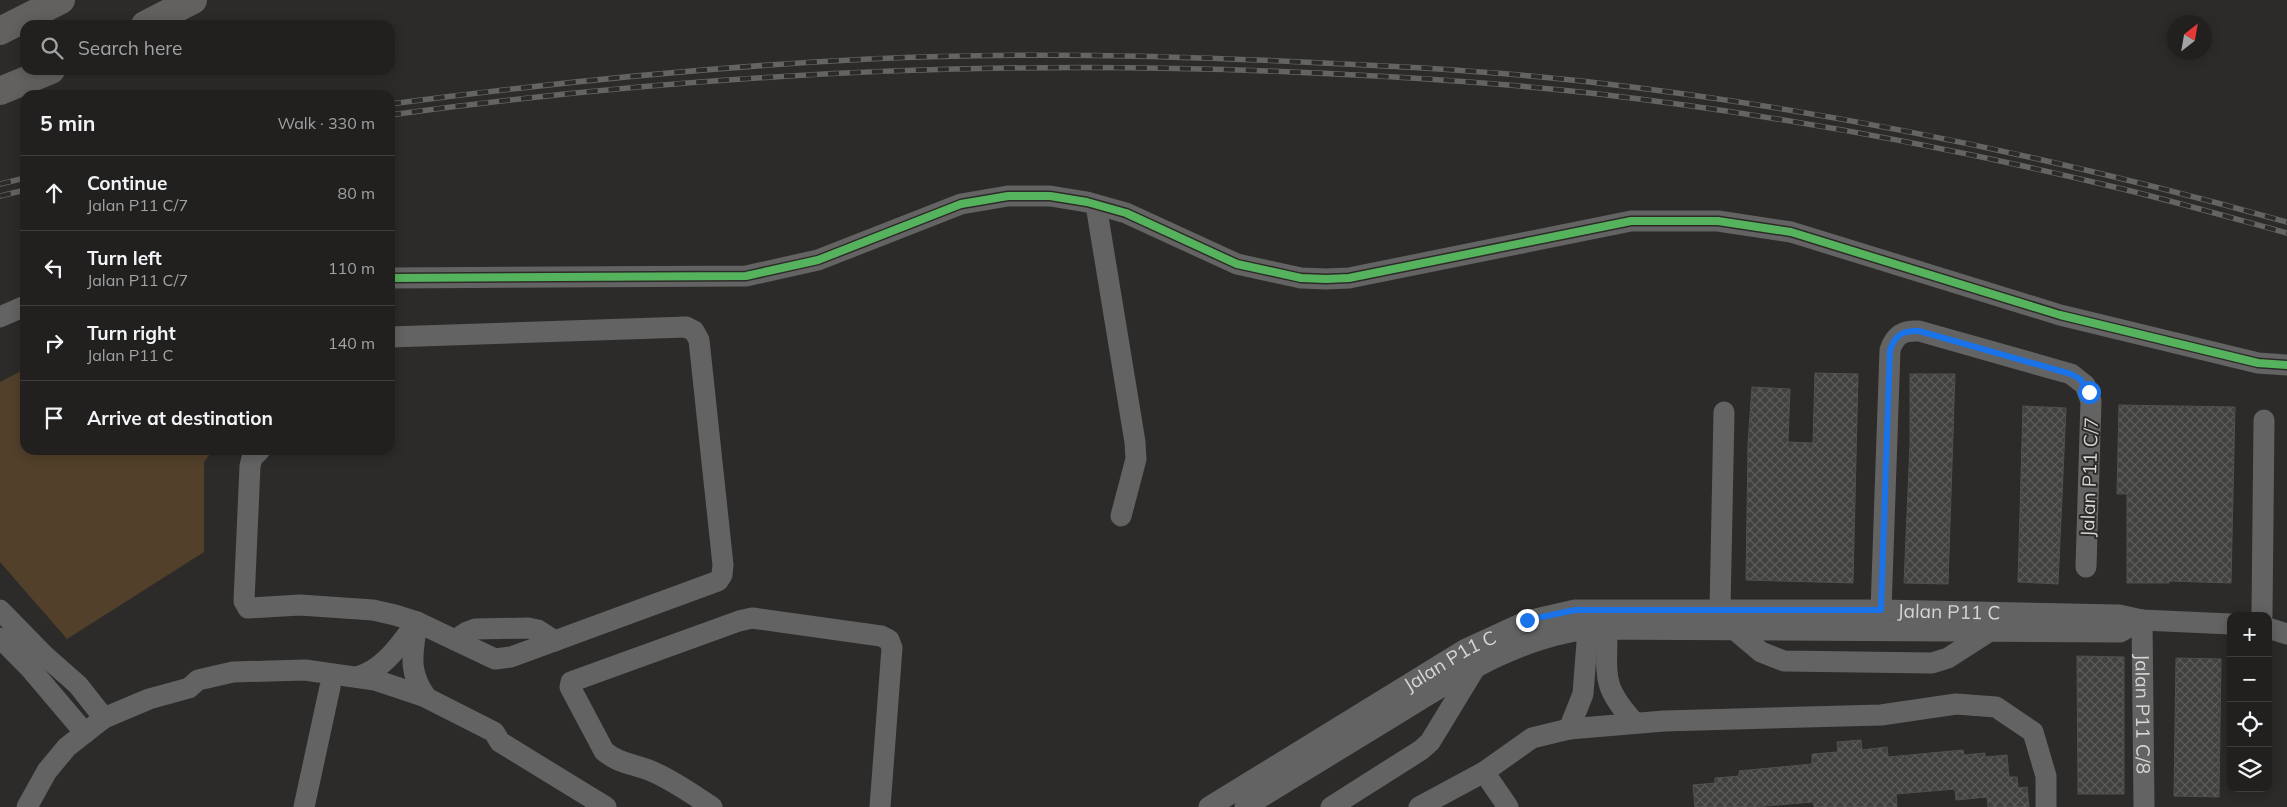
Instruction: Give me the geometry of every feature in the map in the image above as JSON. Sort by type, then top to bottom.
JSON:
[{"type":"highway","points":[[20,20],[61,0]]},
{"type":"highway","points":[[155,20],[193,0]]},
{"type":"highway","points":[[0,30],[20,20]]},
{"type":"highway","points":[[0,91],[38,75]]},
{"type":"street","points":[[395,278],[746,276],[818,260],[961,204],[1008,196],[1050,196],[1096,205],[1126,213],[1236,264],[1270,272],[1326,280],[1349,278],[1631,221],[1718,221],[1791,232],[2060,315],[2258,363],[2287,365]]},
{"type":"street","points":[[1096,205],[1135,442],[1136,459],[1120,516]]},
{"type":"street","points":[[0,317],[20,308]]},
{"type":"street","points":[[255,455],[250,466],[244,601],[248,608],[300,605],[346,608],[395,615],[417,622],[495,659],[511,657],[718,581],[722,575],[699,340],[694,331],[686,327],[395,337]]},
{"type":"street","name":"Jalan P11 C/7","points":[[1881,610],[1890,350],[1893,340],[1900,333],[1909,330],[1919,331],[2071,374],[2085,385],[2091,401],[2086,567]]},
{"type":"street","points":[[1720,610],[1724,412]]},
{"type":"street","points":[[2262,612],[2264,420]]},
{"type":"street","points":[[0,610],[44,655],[78,685],[104,718]]},
{"type":"street","name":"Jalan P11 C","points":[[1209,807],[1466,649],[1527,620],[1575,610],[1881,610],[2119,615],[2142,620],[2227,624]]},
{"type":"street","points":[[712,807],[687,800],[670,780],[649,770],[612,758],[604,751],[570,687],[571,682],[739,621],[752,618],[881,636],[889,640],[892,648],[880,807]]},
{"type":"street","name":"Jalan P11 C","points":[[1245,807],[1476,665],[1556,634],[1597,629],[2120,632],[2142,620]]},
{"type":"street","name":"Jalan P11 C/8","points":[[2142,620],[2144,807]]},
{"type":"street","points":[[357,677],[371,673],[384,663],[417,622]]},
{"type":"street","points":[[417,622],[413,672],[418,686],[426,697]]},
{"type":"street","points":[[456,640],[475,629],[528,628],[538,630],[555,641]]},
{"type":"street","points":[[1597,629],[1607,682],[1613,696],[1635,723]]},
{"type":"street","points":[[1569,729],[1578,712],[1597,629]]},
{"type":"street","points":[[2272,629],[2287,634]]},
{"type":"street","points":[[1736,631],[1761,652],[1784,661],[1932,663],[1948,658],[1990,631]]},
{"type":"street","points":[[0,638],[30,667],[85,733]]},
{"type":"street","points":[[1331,807],[1421,750],[1430,742],[1476,665]]},
{"type":"street","points":[[27,807],[47,771],[67,747],[104,718],[149,699],[189,688],[198,680],[233,672],[306,670],[374,680],[426,697],[494,732],[500,742],[606,807]]},
{"type":"street","points":[[189,688],[202,694],[234,687],[271,684],[330,687],[373,695],[420,710],[489,744],[500,742]]},
{"type":"street","points":[[304,807],[330,687]]},
{"type":"street","points":[[1419,807],[1484,772],[1532,738],[1569,729],[1635,723],[1881,715],[1956,704],[1996,707],[2033,732],[2046,776],[2046,807]]},
{"type":"street","points":[[1484,772],[1508,807]]},
{"type":"shaded area","points":[[20,372],[20,455],[209,455],[204,462],[204,552],[67,639],[0,562],[0,382]]},
{"type":"building","points":[[1815,373],[1858,374],[1853,583],[1746,580],[1748,444],[1752,387],[1790,389],[1788,442],[1813,443]]},
{"type":"building","points":[[1910,374],[1955,374],[1948,584],[1904,583],[1910,445]]},
{"type":"building","points":[[2119,405],[2235,407],[2231,583],[2169,581],[2169,583],[2127,583],[2127,494],[2117,494]]},
{"type":"building","points":[[2023,406],[2066,408],[2058,584],[2018,582]]},
{"type":"building","points":[[2077,656],[2124,657],[2124,794],[2078,794]]},
{"type":"building","points":[[2176,658],[2221,659],[2219,797],[2174,796]]},
{"type":"building","points":[[1861,740],[1862,750],[1887,747],[1888,757],[1963,750],[1964,755],[1985,753],[1985,757],[2007,755],[2009,777],[2017,777],[2018,788],[2027,787],[2029,807],[1988,807],[1987,797],[1956,800],[1955,789],[1896,794],[1897,807],[1814,807],[1813,802],[1753,807],[1695,807],[1693,785],[1715,783],[1715,778],[1739,776],[1739,771],[1812,764],[1812,754],[1838,752],[1837,742]]},
{"type":"railway","points":[[395,103],[509,89],[689,71],[809,62],[923,57],[1031,55],[1140,56],[1446,69],[1554,78],[1678,93],[1854,121],[1941,138],[2115,177],[2287,222]]},
{"type":"railway","points":[[395,114],[615,89],[840,73],[1066,67],[1179,68],[1404,78],[1590,93],[1786,120],[2046,171],[2177,203],[2287,233]]},
{"type":"railway","points":[[0,184],[20,179]]},
{"type":"railway","points":[[0,196],[20,191]]},
{"type":"cycle path","points":[[395,278],[746,276],[818,260],[961,204],[1008,196],[1050,196],[1087,202],[1126,213],[1237,264],[1301,278],[1326,279],[1349,278],[1631,221],[1718,221],[1791,232],[2060,315],[2258,363],[2287,365]]},
{"type":"route","points":[[1527,620],[1575,610],[1881,610],[1890,350],[1893,340],[1900,333],[1909,330],[1919,331],[2071,374],[2080,379],[2089,392]]}]
